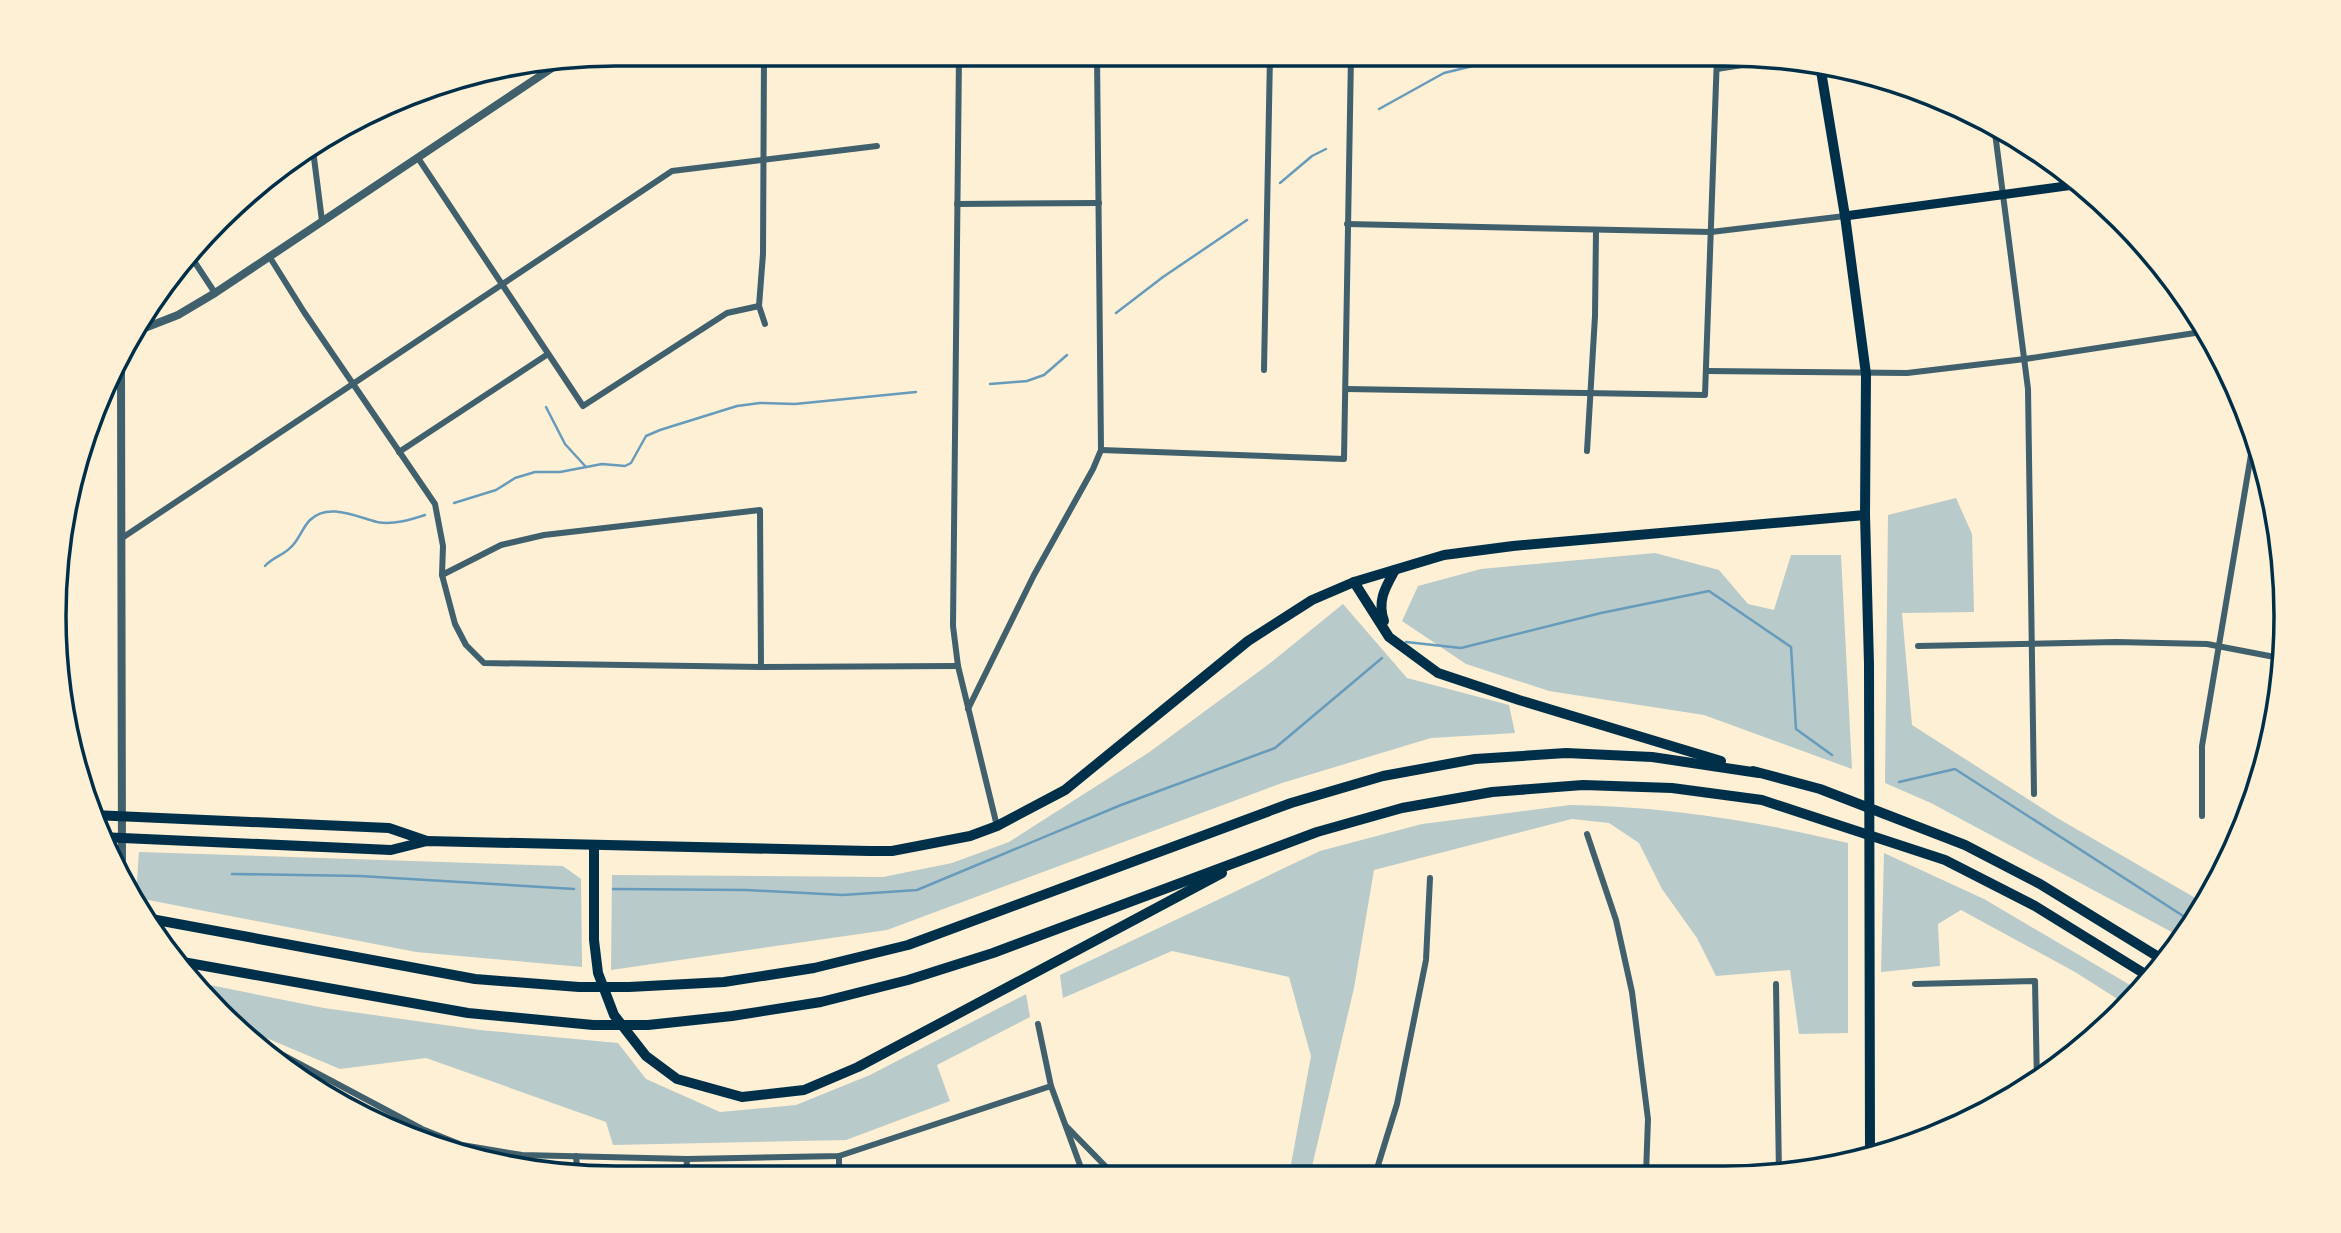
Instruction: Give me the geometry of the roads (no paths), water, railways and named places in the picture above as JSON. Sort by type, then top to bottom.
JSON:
[{"type":"highway","points":[[1389,637],[1380,610],[1382,593],[1395,570]]},
{"type":"highway","points":[[1354,582],[1389,637],[1438,673],[1518,700],[1820,789],[1965,845],[2040,884],[2157,956]]},
{"type":"highway","points":[[158,920],[475,979],[579,987],[724,982],[814,968],[908,945],[1291,803],[1383,776],[1475,759],[1566,754],[1652,757],[1759,773]]},
{"type":"highway","points":[[190,963],[468,1013],[593,1025],[648,1025],[732,1016],[821,1002],[908,980],[993,953],[1317,832],[1402,808],[1492,793],[1583,785],[1672,788],[1762,800],[1945,860],[2035,906],[2143,973]]},
{"type":"highway","points":[[594,845],[594,940],[598,973],[614,1015],[646,1056],[677,1079],[742,1097],[804,1090],[858,1067],[1260,853]]},
{"type":"main road","points":[[1822,75],[1866,374],[1870,1147]]},
{"type":"main road","points":[[1844,216],[2066,186]]},
{"type":"main road","points":[[113,838],[391,850],[427,841],[892,851],[958,839],[997,826],[1065,790],[1248,641],[1312,600],[1354,582],[1444,555],[1513,546],[1865,515]]},
{"type":"main road","points":[[104,816],[389,828],[427,841]]},
{"type":"street","points":[[764,66],[763,254],[759,306],[765,324]]},
{"type":"street","points":[[959,66],[953,626],[958,666],[997,826]]},
{"type":"street","points":[[968,709],[1034,575],[1101,450],[1097,66]]},
{"type":"street","points":[[1264,370],[1270,66]]},
{"type":"street","points":[[1101,450],[1344,459],[1351,66]]},
{"type":"street","points":[[1346,389],[1705,395],[1717,69],[1733,66]]},
{"type":"street","points":[[149,326],[178,315],[215,293],[543,71]]},
{"type":"street","points":[[1996,138],[2025,359],[2030,440],[2034,794]]},
{"type":"street","points":[[121,538],[672,171],[877,146]]},
{"type":"street","points":[[314,157],[322,221]]},
{"type":"street","points":[[418,158],[583,406],[727,313],[759,306]]},
{"type":"street","points":[[957,204],[1099,203]]},
{"type":"street","points":[[1347,224],[1711,232],[1844,216]]},
{"type":"street","points":[[1587,451],[1595,316],[1596,230]]},
{"type":"street","points":[[269,256],[435,504],[443,546],[442,575],[455,624],[466,645],[484,663],[761,667],[958,666]]},
{"type":"street","points":[[195,263],[215,293]]},
{"type":"street","points":[[1707,371],[1908,373],[2025,359],[2195,333]]},
{"type":"street","points":[[399,452],[548,354]]},
{"type":"street","points":[[121,377],[122,858]]},
{"type":"street","points":[[2202,816],[2202,746],[2251,457]]},
{"type":"street","points":[[442,575],[501,545],[544,535],[760,510],[761,667]]},
{"type":"street","points":[[1919,646],[2116,642],[2207,644],[2273,657]]},
{"type":"street","points":[[1587,834],[1616,920],[1632,992],[1648,1119],[1646,1166]]},
{"type":"street","points":[[1378,1166],[1397,1104],[1426,960],[1430,878]]},
{"type":"street","points":[[1915,984],[2035,981],[2037,1069]]},
{"type":"street","points":[[1776,984],[1779,1163]]},
{"type":"street","points":[[1038,1024],[1051,1086],[1080,1166]]},
{"type":"street","points":[[291,1059],[422,1129],[450,1140]]},
{"type":"street","points":[[467,1146],[522,1154],[576,1156],[687,1159],[839,1156],[1051,1086]]},
{"type":"street","points":[[1063,1123],[1105,1166]]},
{"type":"street","points":[[576,1156],[577,1165]]},
{"type":"street","points":[[839,1156],[839,1166]]},
{"type":"street","points":[[687,1159],[687,1166]]},
{"type":"waterway","points":[[1379,109],[1444,73],[1473,66]]},
{"type":"waterway","points":[[1280,183],[1312,156],[1326,149]]},
{"type":"waterway","points":[[1116,313],[1163,277],[1247,220]]},
{"type":"waterway","points":[[990,384],[1027,381],[1044,375],[1067,355]]},
{"type":"waterway","points":[[454,503],[496,490],[515,478],[535,472],[560,472],[602,464],[625,466],[631,463],[646,436],[737,406],[760,403],[795,404],[916,392]]},
{"type":"waterway","points":[[546,407],[565,444],[586,467]]},
{"type":"waterway","points":[[265,566],[294,544],[310,520],[325,512],[343,512],[383,523],[401,522],[425,515]]},
{"type":"waterway","points":[[1406,642],[1461,648],[1601,613],[1709,591],[1791,647],[1796,729],[1832,755]]},
{"type":"waterway","points":[[613,889],[747,890],[843,895],[917,890],[1121,805],[1275,748],[1382,658]]},
{"type":"waterway","points":[[1899,782],[1955,769],[2185,917]]},
{"type":"waterway","points":[[232,874],[360,876],[574,889]]}]
